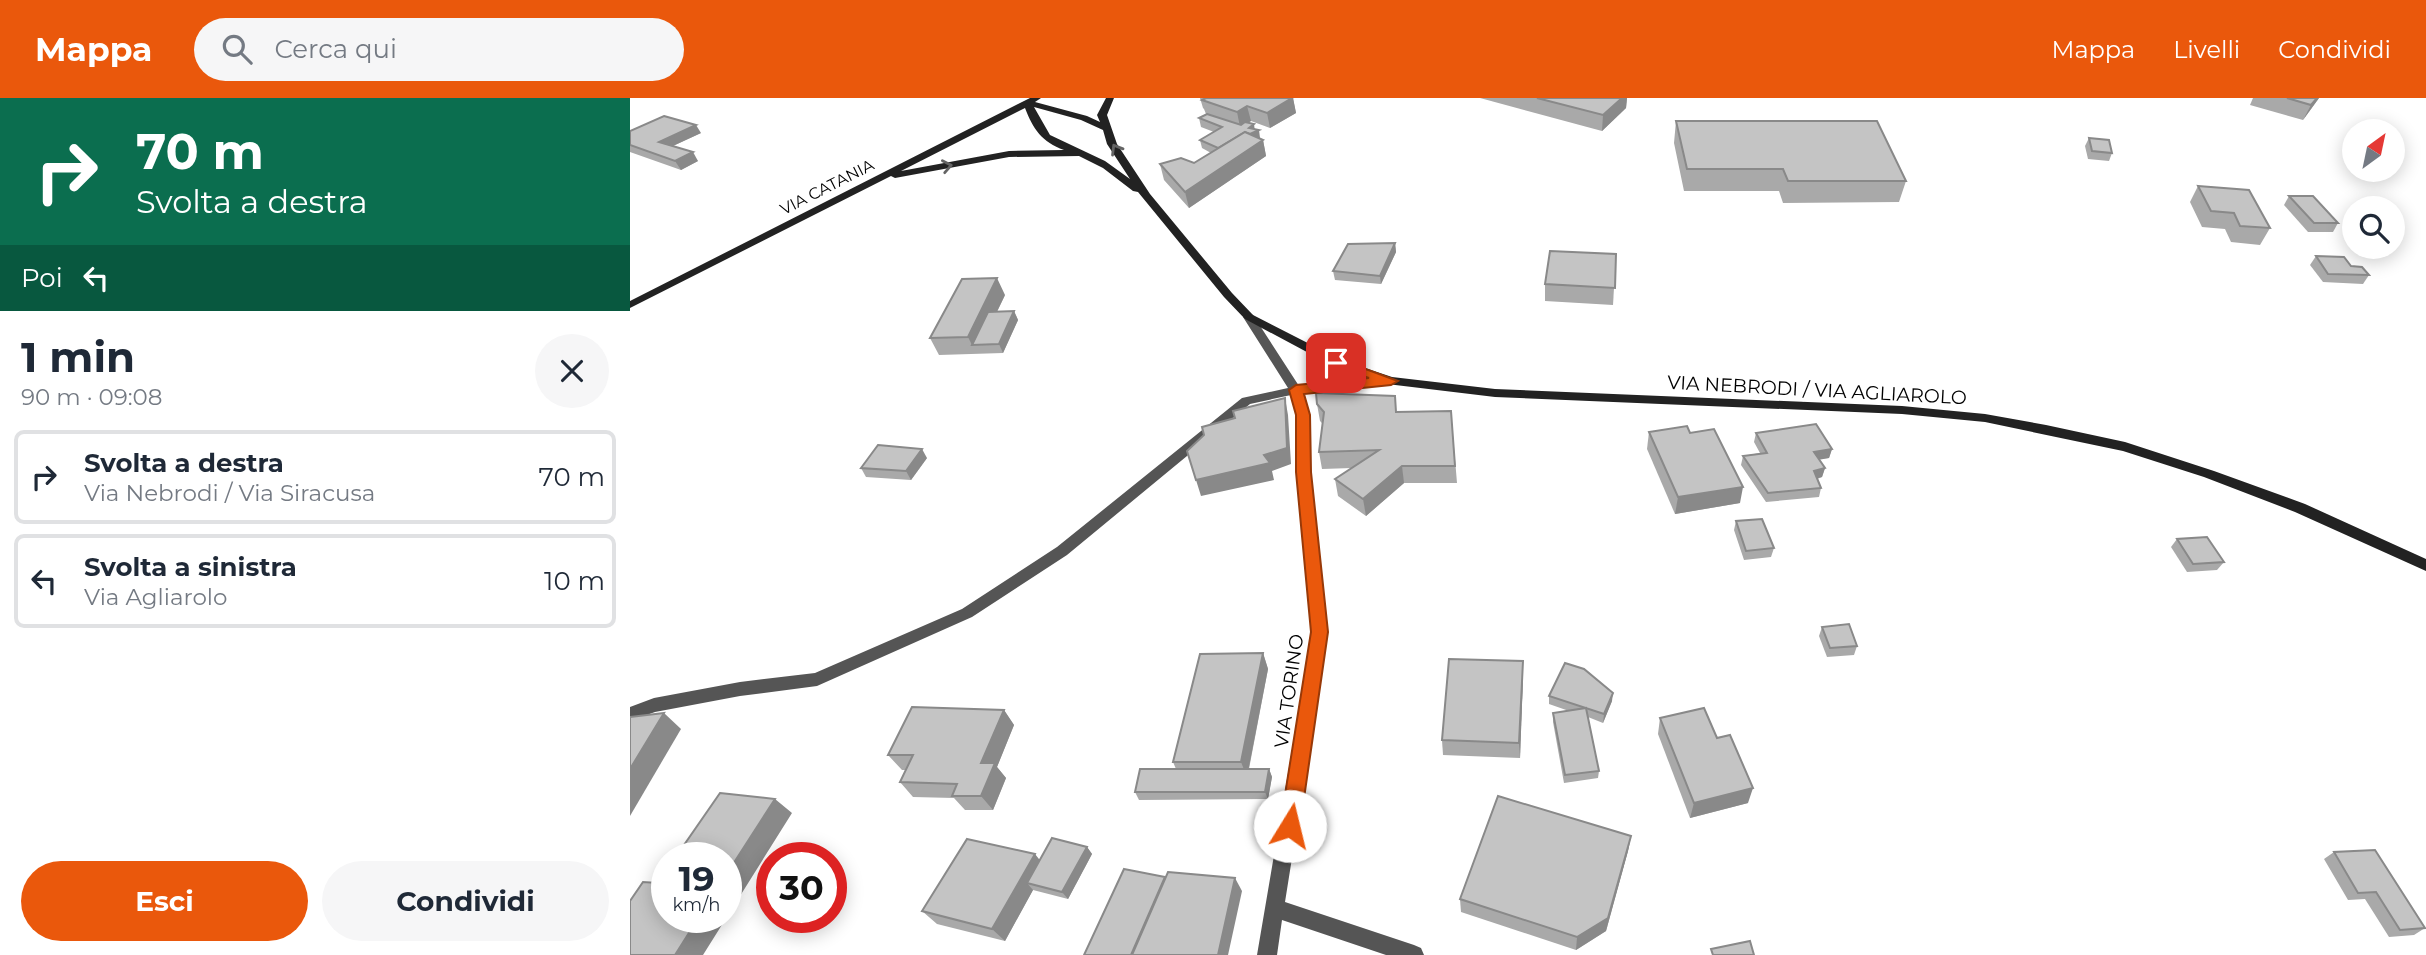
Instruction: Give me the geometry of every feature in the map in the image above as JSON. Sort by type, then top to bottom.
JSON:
[{"type":"street","points":[[1110,98],[1102,116],[1104,128],[1146,196]]},
{"type":"street","points":[[1104,128],[1033,100],[1036,127],[1046,138],[1107,166],[1146,196]]},
{"type":"street","name":"VIA CATANIA","points":[[630,305],[1033,100]]},
{"type":"street","points":[[880,178],[1009,154],[1078,153]]},
{"type":"street","name":"VIA NEBRODI / VIA AGLIAROLO","points":[[1146,196],[1201,265],[1249,317],[1336,363],[1391,381],[1495,393],[1902,410],[1985,418],[2125,447],[2209,474],[2300,508],[2426,565]]},
{"type":"street","points":[[1249,317],[1296,390]]},
{"type":"street","points":[[630,714],[667,703],[817,679],[967,613],[1062,551],[1247,401],[1296,390],[1391,381]]},
{"type":"street","name":"VIA TORINO","points":[[1267,955],[1277,909],[1320,632],[1303,472],[1303,415],[1296,390]]},
{"type":"street","points":[[1277,909],[1414,955]]},
{"type":"building","points":[[1292,98],[1267,113],[1247,106],[1237,112],[1202,100]]},
{"type":"building","points":[[1537,98],[1622,98],[1603,115]]},
{"type":"building","points":[[2287,98],[2317,98],[2311,105]]},
{"type":"building","points":[[1207,114],[1241,125],[1245,122],[1254,124],[1249,128],[1259,130],[1250,134],[1245,132],[1218,148],[1200,140],[1222,127],[1199,118]]},
{"type":"building","points":[[664,116],[696,125],[659,142],[693,152],[675,161],[630,145],[630,131]]},
{"type":"building","points":[[1676,121],[1877,121],[1906,181],[1788,181],[1783,169],[1687,169]]},
{"type":"building","points":[[1245,132],[1263,140],[1185,192],[1160,164],[1181,158],[1194,163]]},
{"type":"building","points":[[2089,138],[2109,140],[2112,153],[2092,151]]},
{"type":"building","points":[[2198,186],[2249,190],[2270,228],[2240,226],[2234,213],[2211,211]]},
{"type":"building","points":[[2289,196],[2313,196],[2338,223],[2314,223]]},
{"type":"building","points":[[1395,243],[1380,276],[1333,271],[1348,244]]},
{"type":"building","points":[[1550,251],[1616,254],[1615,288],[1545,284]]},
{"type":"building","points":[[2316,256],[2342,257],[2351,266],[2362,267],[2369,275],[2328,274]]},
{"type":"building","points":[[997,278],[968,337],[930,338],[962,279]]},
{"type":"building","points":[[1014,311],[999,344],[972,345],[988,312]]},
{"type":"building","points":[[1316,393],[1395,396],[1396,412],[1451,411],[1455,466],[1402,466],[1363,499],[1335,479],[1379,450],[1319,452],[1324,412],[1317,404]]},
{"type":"building","points":[[1285,398],[1287,448],[1264,455],[1270,463],[1196,480],[1187,451],[1204,435],[1202,427],[1235,418],[1233,411]]},
{"type":"building","points":[[1816,424],[1832,449],[1814,452],[1825,468],[1814,471],[1821,488],[1768,493],[1743,456],[1767,453],[1756,433]]},
{"type":"building","points":[[1687,426],[1690,433],[1714,429],[1743,487],[1678,497],[1649,432]]},
{"type":"building","points":[[878,445],[922,449],[906,471],[861,468]]},
{"type":"building","points":[[1762,519],[1774,548],[1746,551],[1736,521]]},
{"type":"building","points":[[2207,537],[2224,562],[2193,564],[2177,539]]},
{"type":"building","points":[[1849,624],[1857,646],[1830,648],[1822,627]]},
{"type":"building","points":[[1263,653],[1241,762],[1173,762],[1200,654]]},
{"type":"building","points":[[1449,659],[1523,661],[1519,743],[1442,740]]},
{"type":"building","points":[[1565,663],[1584,669],[1613,693],[1604,714],[1549,696]]},
{"type":"building","points":[[912,707],[1004,710],[981,763],[995,763],[981,796],[952,796],[957,784],[900,782],[913,755],[888,755]]},
{"type":"building","points":[[1586,708],[1599,771],[1565,775],[1553,713]]},
{"type":"building","points":[[1704,708],[1717,738],[1730,735],[1753,788],[1694,803],[1660,718]]},
{"type":"building","points":[[664,713],[630,769],[630,717]]},
{"type":"building","points":[[1140,769],[1269,769],[1265,792],[1135,792]]},
{"type":"building","points":[[720,793],[775,799],[742,850],[742,842],[686,842]]},
{"type":"building","points":[[1498,796],[1631,836],[1608,918],[1577,937],[1460,899]]},
{"type":"building","points":[[1052,838],[1087,847],[1062,892],[1027,883]]},
{"type":"building","points":[[967,839],[1035,854],[992,929],[922,911]]},
{"type":"building","points":[[2375,850],[2425,928],[2400,930],[2376,892],[2358,893],[2334,852]]},
{"type":"building","points":[[1124,869],[1165,877],[1131,955],[1084,955]]},
{"type":"building","points":[[1168,872],[1235,878],[1218,955],[1132,955]]},
{"type":"building","points":[[643,882],[651,883],[651,933],[689,933],[675,955],[630,955],[630,901]]},
{"type":"building","points":[[1750,941],[1754,955],[1713,955],[1711,949]]},
{"type":"route","points":[[1290,826],[1320,632],[1303,472],[1303,415],[1296,390],[1391,381],[1336,363]]}]
